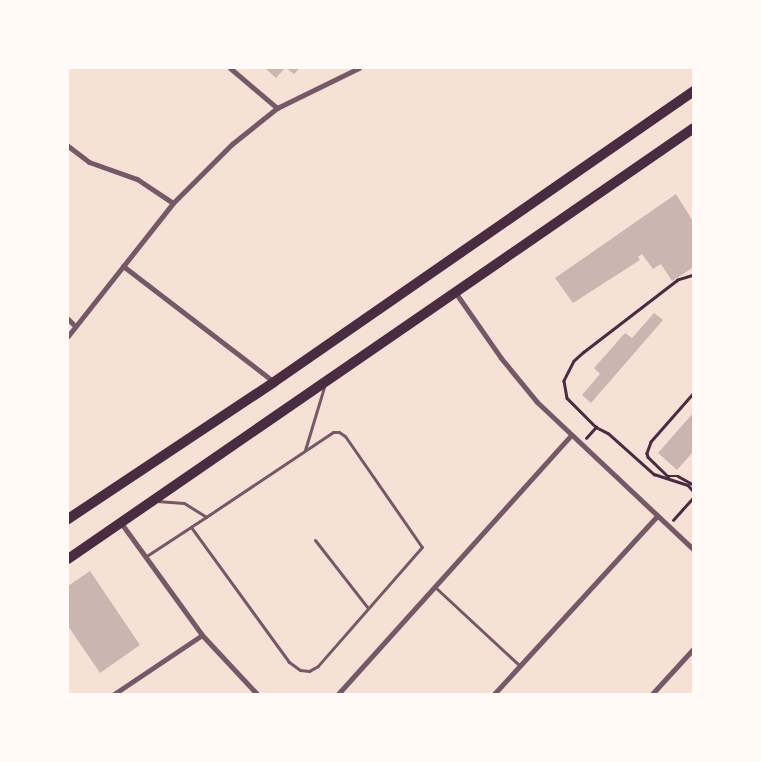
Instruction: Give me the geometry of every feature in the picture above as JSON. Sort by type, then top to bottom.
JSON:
[{"type":"main road","points":[[68,519],[274,382],[694,91]]},
{"type":"main road","points":[[68,559],[454,291],[694,128]]},
{"type":"street","points":[[230,68],[277,108]]},
{"type":"street","points":[[68,336],[174,203],[232,144],[277,108],[359,68]]},
{"type":"street","points":[[68,146],[88,162],[137,179],[174,203]]},
{"type":"street","points":[[123,266],[274,382]]},
{"type":"street","points":[[454,291],[519,382],[570,436],[694,550]]},
{"type":"street","points":[[68,319],[75,326]]},
{"type":"street","points":[[338,694],[570,436]]},
{"type":"street","points":[[494,694],[656,517]]},
{"type":"street","points":[[121,522],[202,635],[257,694]]},
{"type":"street","points":[[114,694],[202,635]]},
{"type":"street","points":[[652,694],[694,648]]},
{"type":"lane","points":[[305,451],[325,381]]},
{"type":"lane","points":[[145,557],[191,526],[206,516],[305,451],[332,432],[339,432],[345,436],[422,547],[318,666],[309,671],[300,670],[289,662],[191,526]]},
{"type":"lane","points":[[151,501],[184,503],[206,516]]},
{"type":"lane","points":[[315,540],[368,608]]},
{"type":"lane","points":[[435,587],[520,666]]},
{"type":"path","points":[[694,275],[678,280],[574,361],[564,382],[564,391],[572,404],[596,426],[608,433],[654,474],[688,485],[694,492]]},
{"type":"path","points":[[694,393],[651,442],[647,452],[648,457],[668,476],[678,476],[694,485]]},
{"type":"path","points":[[580,445],[596,426]]},
{"type":"path","points":[[666,526],[694,497]]},
{"type":"building","points":[[267,68],[285,68],[276,78]]},
{"type":"building","points":[[286,68],[300,68],[294,74]]},
{"type":"building","points":[[676,194],[694,223],[694,267],[672,281],[661,264],[653,269],[642,254],[638,257],[640,260],[573,303],[555,278]]},
{"type":"building","points":[[654,313],[663,320],[591,403],[582,395],[600,374],[594,368],[625,333],[632,338]]},
{"type":"building","points":[[694,412],[694,451],[677,470],[658,453]]},
{"type":"building","points":[[90,571],[140,645],[100,673],[68,626],[68,586]]}]
